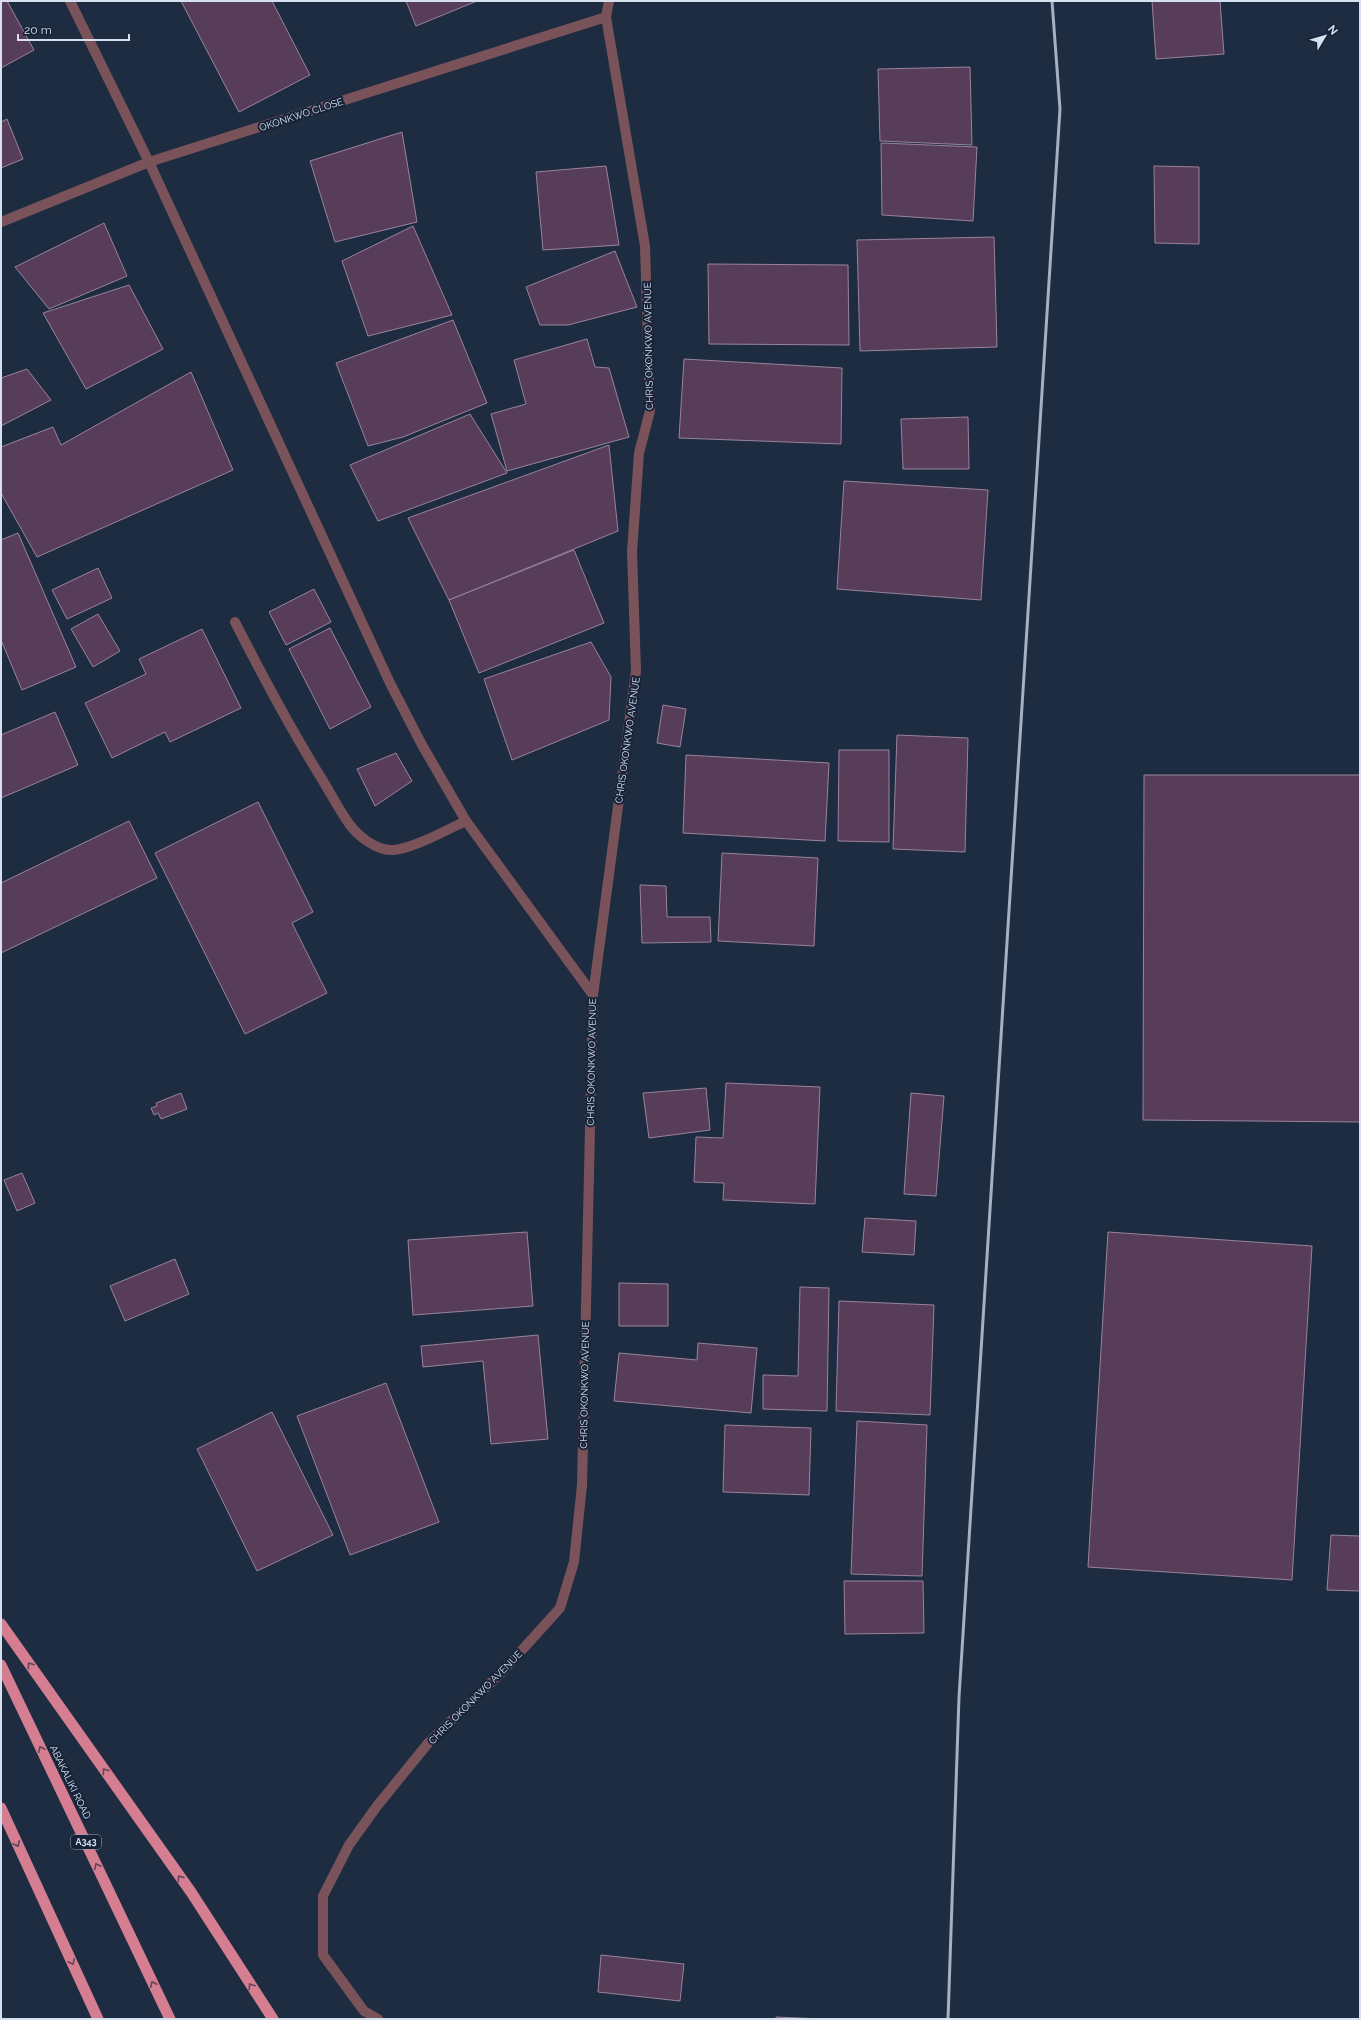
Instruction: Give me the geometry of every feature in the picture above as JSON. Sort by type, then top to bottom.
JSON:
[{"type":"highway","points":[[1,1624],[191,1892],[273,2019]]},
{"type":"highway","name":"ABAKALIKI ROAD","points":[[1,1664],[170,2019]]},
{"type":"highway","points":[[1,1808],[98,2019]]},
{"type":"street","points":[[70,1],[149,162],[390,683],[422,745],[466,821],[593,995]]},
{"type":"street","name":"CHRIS OKONKWO AVENUE","points":[[378,2019],[364,2011],[323,1955],[323,1896],[349,1845],[377,1806],[429,1742],[503,1671],[560,1608],[574,1562],[582,1485],[593,995],[636,671],[632,552],[639,453],[650,412],[645,246],[606,17],[609,1]]},
{"type":"street","name":"OKONKWO CLOSE","points":[[1,222],[149,162],[606,17]]},
{"type":"street","points":[[235,622],[272,694],[300,743],[351,826],[365,839],[376,846],[390,850],[405,848],[466,821]]},
{"type":"building","points":[[1,1],[7,1],[34,50],[1,68]]},
{"type":"building","points":[[181,1],[272,1],[310,75],[239,112]]},
{"type":"building","points":[[406,1],[477,1],[416,26]]},
{"type":"building","points":[[1152,1],[1220,1],[1224,54],[1156,59]]},
{"type":"building","points":[[970,67],[972,145],[880,141],[878,69]]},
{"type":"building","points":[[7,119],[23,159],[1,168],[1,122]]},
{"type":"building","points":[[402,132],[417,222],[335,242],[310,161]]},
{"type":"building","points":[[881,143],[977,147],[973,221],[882,215]]},
{"type":"building","points":[[606,166],[619,245],[543,250],[536,172]]},
{"type":"building","points":[[1154,166],[1199,167],[1199,244],[1155,243]]},
{"type":"building","points":[[104,223],[127,276],[49,309],[15,267]]},
{"type":"building","points":[[413,226],[452,315],[368,336],[342,261]]},
{"type":"building","points":[[994,237],[997,347],[860,351],[857,240]]},
{"type":"building","points":[[615,251],[637,307],[568,325],[540,325],[526,287]]},
{"type":"building","points":[[708,264],[848,265],[849,345],[709,344]]},
{"type":"building","points":[[129,285],[163,349],[86,389],[43,313]]},
{"type":"building","points":[[453,320],[487,403],[403,437],[368,446],[336,363]]},
{"type":"building","points":[[587,339],[595,367],[609,368],[629,437],[507,471],[491,414],[526,404],[514,360]]},
{"type":"building","points":[[684,359],[842,368],[841,444],[679,438]]},
{"type":"building","points":[[27,369],[51,400],[1,426],[1,378]]},
{"type":"building","points":[[191,372],[233,470],[37,557],[1,493],[1,447],[53,427],[61,445]]},
{"type":"building","points":[[470,414],[507,473],[378,521],[350,465]]},
{"type":"building","points":[[968,417],[969,469],[903,469],[901,419]]},
{"type":"building","points":[[609,445],[618,531],[449,600],[408,518]]},
{"type":"building","points":[[844,481],[988,490],[981,600],[837,589]]},
{"type":"building","points":[[18,533],[76,667],[22,690],[1,640],[1,540]]},
{"type":"building","points":[[574,550],[604,623],[479,673],[449,600]]},
{"type":"building","points":[[98,568],[112,598],[67,619],[52,590]]},
{"type":"building","points":[[314,589],[331,622],[286,645],[269,612]]},
{"type":"building","points":[[98,614],[120,651],[93,667],[71,629]]},
{"type":"building","points":[[330,628],[371,707],[330,729],[289,649]]},
{"type":"building","points":[[202,629],[241,708],[170,742],[165,732],[112,758],[85,703],[146,674],[139,659]]},
{"type":"building","points":[[591,642],[611,677],[609,720],[512,760],[484,679]]},
{"type":"building","points":[[663,705],[686,709],[680,747],[657,743]]},
{"type":"building","points":[[55,712],[78,765],[1,798],[1,735]]},
{"type":"building","points":[[897,735],[968,738],[965,852],[893,849]]},
{"type":"building","points":[[839,750],[889,750],[889,842],[838,841]]},
{"type":"building","points":[[396,753],[412,781],[375,806],[357,769]]},
{"type":"building","points":[[686,755],[829,763],[825,841],[683,833]]},
{"type":"building","points":[[1144,775],[1360,775],[1360,1122],[1143,1120]]},
{"type":"building","points":[[258,802],[313,912],[292,923],[327,993],[245,1034],[155,853]]},
{"type":"building","points":[[129,821],[157,878],[1,953],[1,883]]},
{"type":"building","points":[[722,853],[818,858],[814,946],[718,941]]},
{"type":"building","points":[[640,885],[666,886],[667,917],[710,917],[711,942],[642,943]]},
{"type":"building","points":[[726,1083],[820,1087],[815,1204],[723,1200],[724,1183],[694,1182],[696,1137],[723,1138]]},
{"type":"building","points":[[706,1088],[710,1130],[649,1138],[643,1093]]},
{"type":"building","points":[[181,1093],[187,1109],[161,1119],[158,1113],[154,1115],[151,1108],[157,1106],[156,1103]]},
{"type":"building","points":[[911,1093],[944,1096],[936,1196],[904,1194]]},
{"type":"building","points":[[22,1173],[35,1203],[17,1211],[4,1180]]},
{"type":"building","points":[[865,1218],[916,1221],[914,1255],[862,1252]]},
{"type":"building","points":[[527,1232],[533,1306],[413,1315],[408,1240]]},
{"type":"building","points":[[1108,1232],[1312,1246],[1292,1580],[1088,1567]]},
{"type":"building","points":[[175,1259],[189,1294],[125,1321],[110,1286]]},
{"type":"building","points":[[619,1283],[668,1284],[668,1326],[619,1326]]},
{"type":"building","points":[[800,1287],[829,1288],[827,1411],[763,1409],[763,1375],[798,1376]]},
{"type":"building","points":[[839,1301],[934,1305],[930,1415],[836,1411]]},
{"type":"building","points":[[538,1335],[548,1439],[491,1444],[483,1361],[423,1367],[421,1346]]},
{"type":"building","points":[[698,1343],[757,1348],[751,1413],[614,1401],[619,1353],[697,1360]]},
{"type":"building","points":[[386,1383],[439,1522],[350,1555],[297,1416]]},
{"type":"building","points":[[272,1412],[333,1535],[257,1571],[197,1449]]},
{"type":"building","points":[[857,1421],[927,1425],[922,1576],[851,1574]]},
{"type":"building","points":[[725,1425],[811,1428],[809,1495],[723,1492]]},
{"type":"building","points":[[1331,1535],[1360,1536],[1360,1591],[1327,1590]]},
{"type":"building","points":[[844,1581],[923,1581],[924,1633],[845,1634]]},
{"type":"building","points":[[601,1955],[684,1964],[680,2001],[598,1992]]},
{"type":"building","points":[[776,2017],[822,2019],[776,2019]]},
{"type":"railway","points":[[948,2019],[959,1697],[1060,109],[1052,1]]}]
